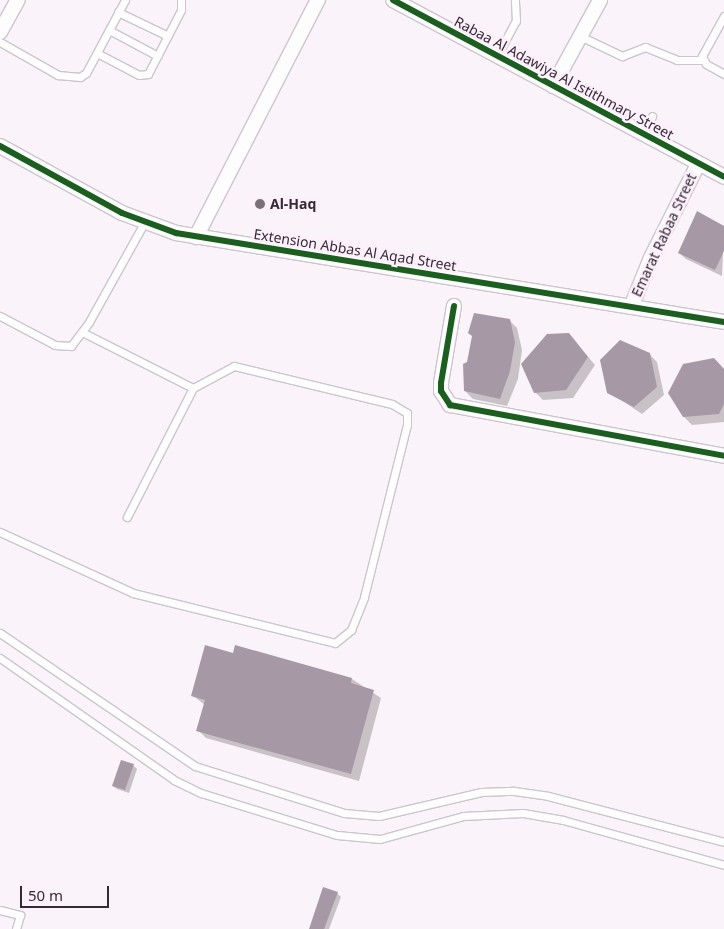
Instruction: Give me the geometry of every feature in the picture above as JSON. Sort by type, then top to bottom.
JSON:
[{"type":"street","points":[[0,32],[18,0]]},
{"type":"street","points":[[196,237],[318,0]]},
{"type":"street","name":"Rabaa Al Adawiya Al Istithmary Street","points":[[393,0],[724,177]]},
{"type":"street","points":[[553,86],[600,0]]},
{"type":"street","name":"Extension Abbas Al Aqad Street","points":[[0,146],[144,223],[196,237],[724,322]]},
{"type":"street","name":"Emarat Rabaa Street","points":[[631,307],[651,258],[698,164]]},
{"type":"street","points":[[454,306],[441,383],[441,391],[450,405],[724,456]]},
{"type":"lane","points":[[0,42],[58,75],[72,78],[86,74],[124,0]]},
{"type":"lane","points":[[97,53],[142,76],[150,72],[183,7],[181,0]]},
{"type":"lane","points":[[497,56],[516,21],[514,0]]},
{"type":"lane","points":[[118,12],[168,36]]},
{"type":"lane","points":[[703,60],[703,52],[724,16]]},
{"type":"lane","points":[[109,30],[158,56]]},
{"type":"lane","points":[[580,36],[622,56],[645,47],[677,60],[703,60],[724,74]]},
{"type":"lane","points":[[643,134],[652,116]]},
{"type":"lane","points":[[0,316],[60,347],[71,346],[82,332],[144,223]]},
{"type":"lane","points":[[82,332],[193,388]]},
{"type":"lane","points":[[0,532],[133,593],[335,643],[351,630],[364,597],[407,425],[407,413],[392,404],[234,366],[193,388],[126,517]]},
{"type":"lane","points":[[0,633],[195,766],[344,813],[380,816],[482,792],[514,791],[548,796],[724,842]]},
{"type":"lane","points":[[0,658],[174,780],[201,792],[337,835],[380,840],[463,816],[523,813],[563,820],[724,865]]},
{"type":"lane","points":[[0,910],[20,915],[16,929]]},
{"type":"building","points":[[697,211],[724,226],[724,251],[715,270],[678,253]]},
{"type":"building","points":[[474,313],[510,319],[515,342],[510,371],[500,399],[464,391],[463,364],[467,362],[472,336],[468,333]]},
{"type":"building","points":[[569,333],[588,357],[566,390],[534,393],[521,364],[547,334]]},
{"type":"building","points":[[620,340],[650,353],[657,387],[634,407],[607,393],[600,360]]},
{"type":"building","points":[[714,358],[724,369],[724,404],[719,414],[683,417],[668,393],[683,364]]},
{"type":"building","points":[[205,645],[233,653],[235,645],[352,678],[351,683],[374,690],[351,774],[196,731],[205,700],[191,696]]},
{"type":"building","points":[[121,760],[134,764],[125,790],[112,786]]},
{"type":"building","points":[[323,887],[338,892],[324,929],[309,929]]},
{"type":"cycle path","points":[[393,0],[724,177]]},
{"type":"cycle path","points":[[0,146],[122,213],[176,233],[724,322]]},
{"type":"cycle path","points":[[454,306],[441,383],[441,391],[450,405],[724,456]]},
{"type":"place","name":"Al-Haq","points":[[260,204]]}]
